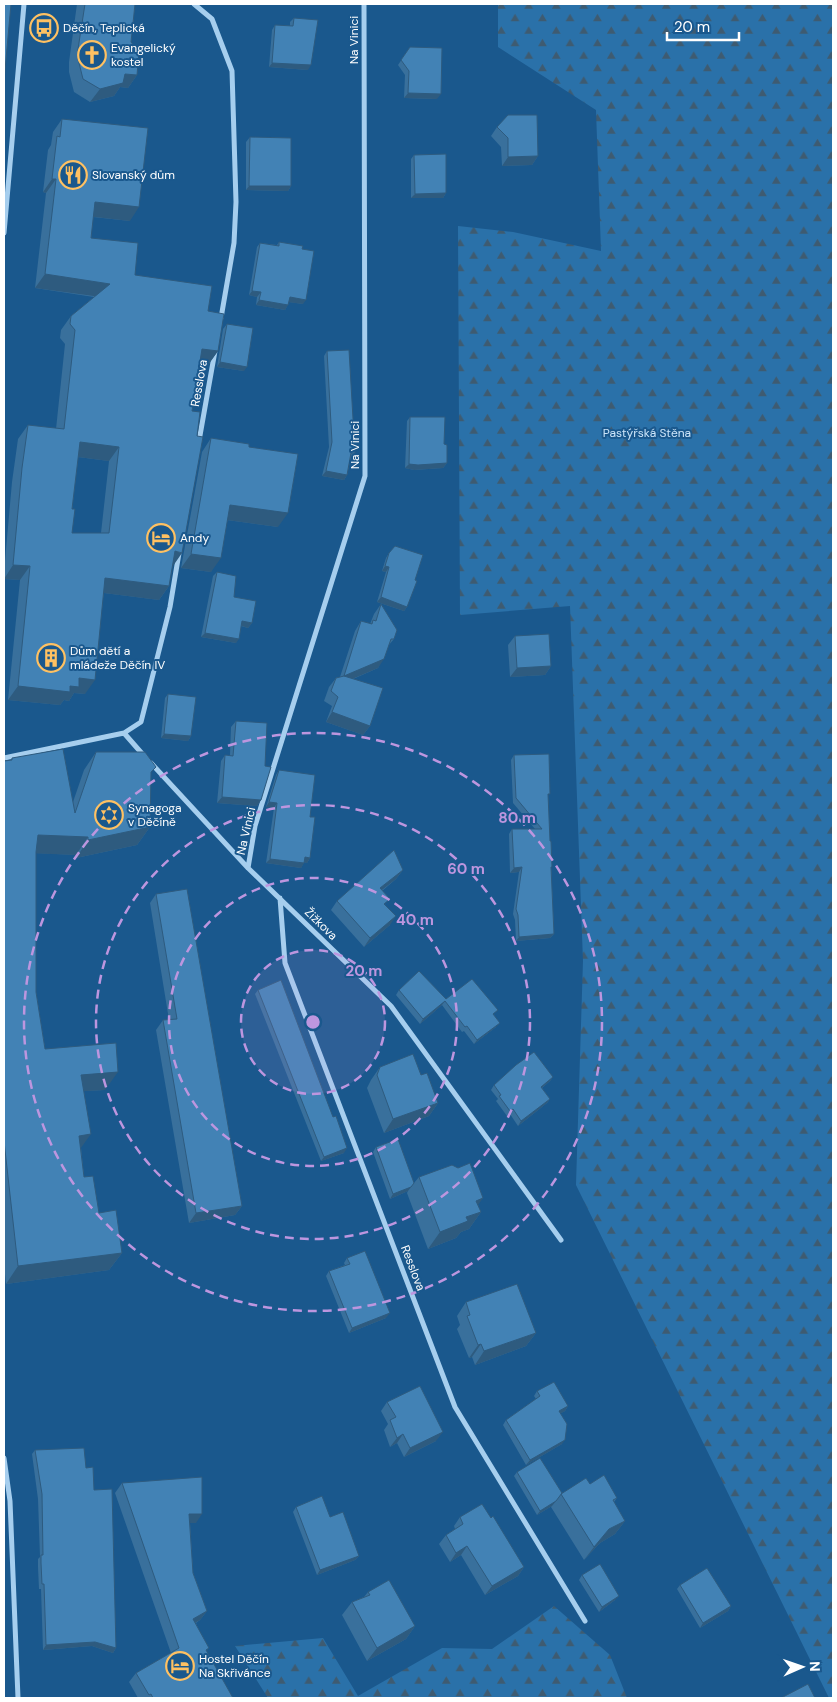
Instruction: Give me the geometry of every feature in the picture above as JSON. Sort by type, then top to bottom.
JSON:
[{"type":"street","points":[[4,233],[24,4]]},
{"type":"street","points":[[194,4],[212,19],[232,71],[236,210],[234,243],[220,321]]},
{"type":"street","name":"Na Vinici","points":[[248,868],[255,826],[365,476],[364,4]]},
{"type":"street","name":"Resslova","points":[[198,449],[217,341]]},
{"type":"street","points":[[4,758],[124,733],[141,722],[170,606],[180,548]]},
{"type":"street","name":"Žižkova","points":[[124,733],[248,868],[391,1006],[561,1240]]},
{"type":"street","name":"Resslova","points":[[280,898],[285,963],[455,1407],[586,1621]]},
{"type":"street","points":[[4,1458],[10,1501],[18,1698]]},
{"type":"green space","name":"Pastýřská Stěna","points":[[498,4],[833,4],[833,1698],[829,1698],[576,1185],[583,961],[570,606],[460,615],[458,226],[513,232],[601,251],[596,110],[498,47]]},
{"type":"green space","points":[[554,1606],[610,1655],[627,1698],[268,1698],[235,1646],[323,1638],[358,1696],[442,1648],[492,1649]]},
{"type":"building","points":[[4,4],[11,4],[4,81]]},
{"type":"building","name":"Evangelický kostel","points":[[85,4],[135,4],[131,42],[139,52],[137,75],[125,74],[123,83],[100,89],[83,79],[78,59],[78,49]]},
{"type":"building","points":[[294,18],[318,20],[311,65],[272,63],[275,25],[293,26]]},
{"type":"building","points":[[410,47],[442,48],[441,94],[408,93],[409,71],[401,60]]},
{"type":"building","points":[[508,115],[537,115],[538,156],[508,157],[508,138],[497,127]]},
{"type":"building","points":[[62,119],[148,128],[139,207],[95,202],[91,238],[138,243],[135,275],[212,286],[208,311],[224,314],[218,351],[202,349],[192,411],[200,412],[197,436],[203,437],[182,553],[175,551],[169,586],[105,578],[95,680],[79,678],[79,687],[70,686],[70,692],[18,686],[30,566],[13,565],[28,425],[64,429],[75,330],[70,324],[71,316],[110,284],[45,274],[56,179],[52,179],[57,136],[60,137]],"holes":[[[80,442],[119,447],[109,533],[72,533],[75,509],[72,509]]]},
{"type":"building","points":[[250,137],[291,138],[291,186],[249,186]]},
{"type":"building","points":[[446,154],[446,193],[415,194],[414,155]]},
{"type":"building","points":[[279,242],[303,246],[302,249],[314,251],[306,300],[290,297],[288,305],[259,300],[261,292],[252,291],[260,243],[279,246]]},
{"type":"building","points":[[227,324],[253,328],[247,367],[220,362]]},
{"type":"building","points":[[349,350],[355,453],[351,453],[347,475],[326,471],[332,442],[327,351]]},
{"type":"building","points":[[410,417],[445,417],[444,444],[447,445],[447,463],[409,464]]},
{"type":"building","points":[[211,438],[249,444],[249,447],[298,454],[288,513],[230,505],[221,558],[191,554]]},
{"type":"building","points":[[395,546],[423,555],[415,580],[417,581],[407,607],[381,597],[389,567],[385,566],[389,553]]},
{"type":"building","points":[[217,572],[236,576],[234,597],[256,601],[252,623],[242,621],[239,639],[205,633]]},
{"type":"building","points":[[381,604],[397,630],[394,639],[391,639],[384,659],[344,676],[361,621],[372,624],[373,620],[376,621]]},
{"type":"building","points":[[549,634],[551,666],[517,668],[515,636]]},
{"type":"building","points":[[344,676],[383,688],[370,726],[332,712],[338,697],[331,691],[336,678]]},
{"type":"building","points":[[168,694],[196,697],[191,736],[164,734]]},
{"type":"building","points":[[236,721],[267,723],[265,766],[271,767],[261,800],[222,797],[225,755],[233,756]]},
{"type":"building","points":[[63,749],[75,813],[96,752],[145,752],[156,767],[151,772],[150,827],[88,840],[88,837],[38,835],[36,852],[36,992],[45,1049],[116,1043],[118,1072],[81,1075],[91,1134],[79,1136],[84,1177],[93,1176],[99,1213],[116,1210],[122,1253],[18,1266],[4,1141],[4,761]]},
{"type":"building","points":[[549,754],[550,794],[548,794],[554,934],[519,937],[516,909],[522,867],[514,868],[512,829],[542,829],[516,798],[514,755]]},
{"type":"building","points":[[279,770],[315,775],[310,817],[315,817],[310,858],[305,857],[304,863],[270,859],[277,803],[269,802]]},
{"type":"building","points":[[394,850],[403,870],[380,888],[390,899],[384,904],[396,916],[370,938],[337,901]]},
{"type":"building","points":[[187,889],[242,1206],[196,1213],[163,1020],[177,1019],[156,894]]},
{"type":"building","points":[[419,971],[446,999],[472,979],[498,1010],[493,1014],[500,1023],[477,1040],[445,1001],[423,1019],[399,990]]},
{"type":"building","points":[[281,980],[333,1117],[336,1116],[347,1148],[324,1157],[258,990]]},
{"type":"building","points":[[534,1052],[553,1077],[541,1087],[550,1099],[521,1121],[513,1109],[510,1111],[499,1096],[501,1095],[494,1085]]},
{"type":"building","points":[[413,1054],[421,1075],[427,1073],[438,1103],[393,1119],[377,1075],[380,1067]]},
{"type":"building","points":[[398,1139],[414,1183],[411,1187],[393,1194],[376,1147]]},
{"type":"building","points":[[470,1163],[483,1198],[476,1201],[481,1212],[466,1217],[468,1221],[440,1232],[419,1177],[452,1165],[458,1168]]},
{"type":"building","points":[[365,1251],[390,1313],[352,1328],[329,1271],[350,1264],[347,1258]]},
{"type":"building","points":[[517,1284],[536,1333],[484,1351],[481,1344],[478,1345],[467,1316],[470,1315],[466,1302]]},
{"type":"building","points":[[554,1382],[568,1406],[559,1411],[567,1424],[565,1440],[530,1460],[506,1420],[540,1396],[537,1391]]},
{"type":"building","points":[[420,1386],[443,1432],[410,1448],[403,1434],[397,1438],[390,1420],[396,1417],[387,1402]]},
{"type":"building","points":[[84,1448],[86,1468],[93,1467],[94,1490],[112,1489],[116,1648],[95,1642],[46,1645],[44,1584],[42,1584],[41,1563],[41,1555],[43,1555],[42,1494],[35,1450]]},
{"type":"building","points":[[540,1458],[562,1493],[556,1501],[540,1511],[517,1472]]},
{"type":"building","points":[[604,1475],[617,1498],[613,1500],[625,1521],[609,1529],[594,1547],[561,1494],[586,1478],[590,1484]]},
{"type":"building","points":[[202,1477],[202,1514],[189,1514],[193,1573],[207,1611],[193,1619],[209,1648],[206,1650],[233,1698],[153,1698],[151,1694],[149,1695],[136,1673],[179,1648],[122,1483]]},
{"type":"building","points":[[322,1496],[330,1517],[343,1512],[359,1556],[320,1570],[296,1507]]},
{"type":"building","points":[[482,1504],[491,1518],[493,1516],[524,1567],[492,1586],[467,1546],[456,1553],[446,1535],[463,1524],[460,1517]]},
{"type":"building","points":[[4,1511],[5,1558],[4,1558]]},
{"type":"building","points":[[600,1564],[619,1596],[602,1607],[582,1575]]},
{"type":"building","points":[[707,1568],[731,1606],[703,1623],[680,1585]]},
{"type":"building","points":[[389,1580],[415,1626],[377,1648],[352,1602],[370,1595],[368,1592]]},
{"type":"building","points":[[808,1684],[815,1698],[781,1698]]},
{"type":"place","name":"Děčín, Teplická","points":[[44,28]]},
{"type":"place","name":"Evangelický kostel","points":[[92,55]]},
{"type":"place","name":"Slovanský dům","points":[[73,175]]},
{"type":"place","name":"Andy","points":[[161,538]]},
{"type":"place","name":"Dům dětí a mládeže Děčín IV","points":[[51,658]]},
{"type":"place","name":"Synagoga v Děčíně","points":[[109,815]]},
{"type":"place","name":"Hostel Děčín Na Skřivánce","points":[[180,1666]]}]
